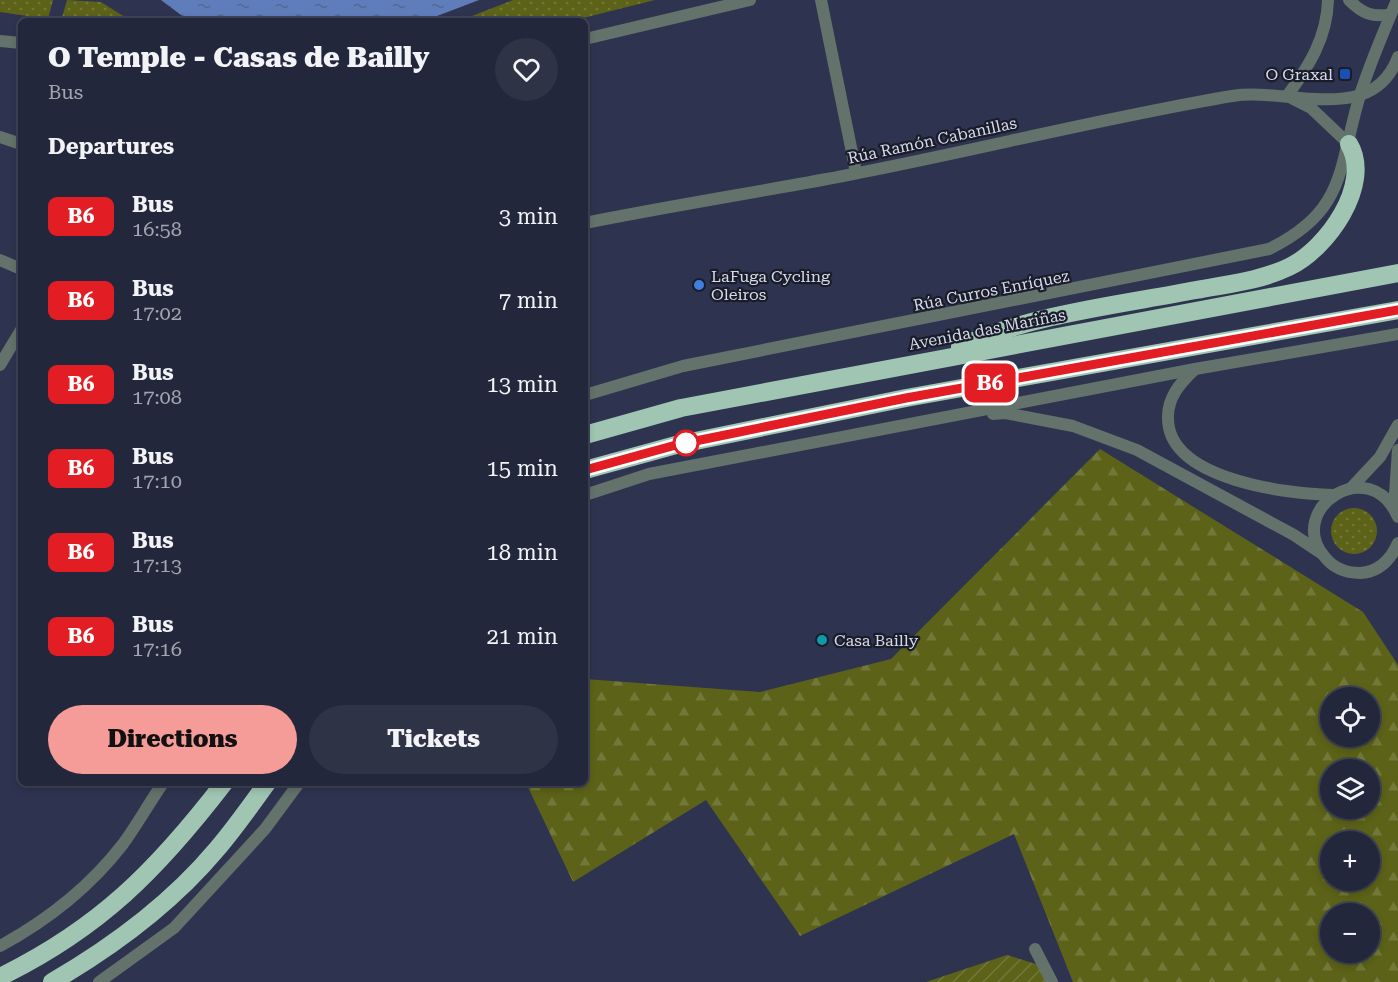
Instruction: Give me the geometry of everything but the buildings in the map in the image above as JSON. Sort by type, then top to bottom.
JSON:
[{"type":"highway","points":[[935,359],[982,337],[1060,317],[1255,278],[1292,266],[1312,250],[1345,210],[1357,173],[1355,154],[1349,144]]},
{"type":"highway","name":"Avenida das Mariñas","points":[[588,434],[681,408],[1398,273]]},
{"type":"highway","points":[[588,469],[676,445],[906,398],[1398,310]]},
{"type":"highway","points":[[0,977],[51,952],[132,890],[183,836],[222,786]]},
{"type":"highway","points":[[52,982],[128,934],[176,892],[217,850],[265,786]]},
{"type":"street","points":[[588,38],[750,0]]},
{"type":"street","points":[[821,0],[856,172]]},
{"type":"street","points":[[1287,96],[1306,70],[1324,33],[1328,0]]},
{"type":"street","points":[[1349,0],[1362,12],[1380,16],[1391,14]]},
{"type":"street","name":"Rúa Curros Enríquez","points":[[588,394],[683,366],[1269,249],[1295,237],[1330,200],[1341,176],[1359,97],[1397,0]]},
{"type":"street","points":[[0,41],[18,43]]},
{"type":"street","points":[[1287,96],[1348,100],[1359,97],[1373,92],[1386,81],[1398,57]]},
{"type":"street","name":"Rúa Ramón Cabanillas","points":[[588,222],[856,172],[1234,96],[1287,96],[1311,108],[1349,144]]},
{"type":"street","points":[[0,136],[18,143]]},
{"type":"street","points":[[0,260],[18,268]]},
{"type":"street","points":[[588,494],[649,474],[1195,369],[1398,334]]},
{"type":"street","points":[[0,365],[18,335]]},
{"type":"street","points":[[1195,369],[1179,384],[1168,408],[1168,431],[1181,452],[1221,474],[1259,487],[1292,493],[1333,495],[1351,488],[1380,457],[1398,425]]},
{"type":"street","points":[[941,418],[1005,413],[1073,426],[1106,437],[1137,450],[1294,535],[1340,569],[1364,573],[1386,562],[1398,543]]},
{"type":"street","points":[[1394,505],[1398,450]]},
{"type":"street","points":[[1351,488],[1376,492],[1394,505]]},
{"type":"street","points":[[1321,553],[1316,541],[1317,515],[1333,495]]},
{"type":"street","points":[[0,946],[51,916],[84,889],[123,844],[161,786]]},
{"type":"street","points":[[99,982],[174,928],[265,829],[297,786]]},
{"type":"street","points":[[1035,949],[1052,982]]},
{"type":"green space","points":[[0,0],[53,0],[48,18],[0,12]]},
{"type":"green space","points":[[67,0],[101,2],[126,18],[62,18]]},
{"type":"green space","points":[[513,0],[655,0],[583,18],[467,18]]},
{"type":"green space","points":[[1100,449],[1363,612],[1398,665],[1398,982],[1073,982],[1014,834],[800,936],[706,800],[573,882],[527,786],[588,786],[588,679],[760,692],[891,659]]},
{"type":"green space","points":[[1354,508],[1370,515],[1377,531],[1370,547],[1354,554],[1338,547],[1331,531],[1338,515]]},
{"type":"green space","points":[[1007,955],[1039,965],[1047,982],[926,982]]},
{"type":"water","points":[[161,0],[479,0],[432,18],[185,18]]},
{"type":"bus line","name":"B6","points":[[588,469],[610,461],[676,445],[906,398],[1398,310]]},
{"type":"place","name":"O Graxal","points":[[1345,74]]},
{"type":"place","name":"LaFuga Cycling Oleiros","points":[[699,285]]},
{"type":"place","name":"Casa Bailly","points":[[822,640]]}]
